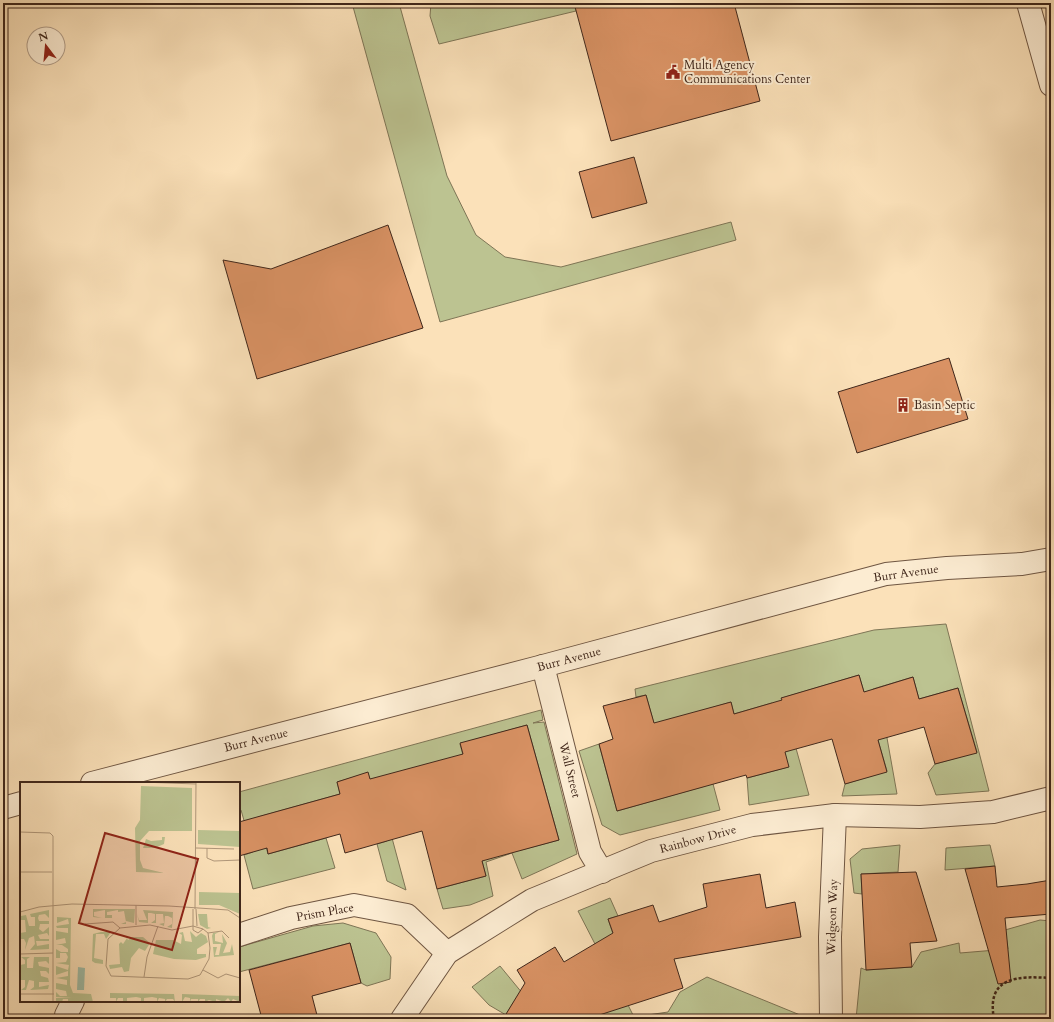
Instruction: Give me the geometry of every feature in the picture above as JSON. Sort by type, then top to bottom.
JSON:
[{"type":"street","points":[[1030,4],[1051,85]]},
{"type":"street","name":"Burr Avenue","points":[[96,782],[543,666],[886,574],[947,568],[1022,564],[1051,558]]},
{"type":"street","name":"Wall Street","points":[[543,666],[590,852],[602,872]]},
{"type":"street","name":"Rainbow Drive","points":[[402,1019],[447,953],[532,900],[651,851],[752,825],[835,815],[920,817],[993,812],[1051,798]]},
{"type":"street","points":[[3,808],[20,803]]},
{"type":"street","name":"Widgeon Way","points":[[831,1019],[830,937],[835,815]]},
{"type":"street","name":"Prism Place","points":[[240,935],[291,918],[354,905],[408,915],[447,953]]},
{"type":"path","points":[[994,1019],[992,1003],[996,990],[1007,982],[1020,978],[1051,978]]},
{"type":"green space","points":[[352,3],[399,3],[447,176],[476,235],[505,257],[561,267],[731,222],[736,240],[440,322]]},
{"type":"green space","points":[[431,3],[574,3],[576,11],[439,44],[430,16]]},
{"type":"green space","points":[[946,624],[989,791],[936,795],[928,773],[935,764],[977,752],[958,688],[919,699],[913,677],[873,689],[887,738],[897,794],[842,796],[845,784],[887,771],[859,675],[782,698],[809,795],[749,805],[747,778],[788,767],[772,703],[734,714],[731,702],[694,713],[720,810],[620,835],[602,825],[579,751],[599,744],[617,811],[705,786],[663,756],[646,695],[636,697],[635,689],[874,630]]},
{"type":"green space","points":[[541,710],[543,720],[533,723],[544,722],[577,854],[522,879],[512,853],[486,862],[493,896],[470,905],[443,909],[437,889],[486,876],[458,770],[392,838],[406,890],[387,881],[377,844],[387,841],[368,773],[337,782],[340,794],[258,817],[268,854],[326,838],[335,868],[253,889],[244,855],[253,852],[241,810],[240,792]],"holes":[[[527,725],[559,840],[521,850],[484,833],[460,744]]]},
{"type":"green space","points":[[900,845],[898,872],[861,874],[862,894],[854,893],[850,859],[862,849]]},
{"type":"green space","points":[[990,845],[995,866],[945,870],[946,848]]},
{"type":"green space","points":[[610,898],[618,916],[608,919],[616,943],[595,944],[578,911]]},
{"type":"green space","points":[[1040,920],[1051,921],[1051,1019],[856,1019],[861,968],[866,970],[912,967],[921,952],[959,943],[960,953],[1008,949],[1005,930]]},
{"type":"green space","points":[[343,923],[376,933],[391,957],[390,979],[367,986],[361,983],[350,943],[240,972],[240,947],[313,926]]},
{"type":"green space","points":[[500,966],[523,994],[513,1003],[506,1015],[489,1005],[472,987]]},
{"type":"green space","points":[[707,977],[805,1017],[805,1019],[605,1019],[602,1011],[626,1001],[634,1017],[668,1012],[680,992]]},
{"type":"building","name":"Multi Agency Communications Center","points":[[574,3],[734,3],[760,101],[611,141]]},
{"type":"building","points":[[634,157],[647,203],[592,218],[579,172]]},
{"type":"building","points":[[388,225],[423,328],[257,379],[223,260],[271,269]]},
{"type":"building","name":"Basin Septic","points":[[949,358],[968,419],[857,453],[838,392]]},
{"type":"building","points":[[859,675],[864,692],[913,677],[919,699],[958,688],[977,753],[935,764],[924,727],[878,740],[887,772],[845,784],[832,739],[785,752],[789,767],[747,778],[746,775],[617,811],[599,744],[613,739],[603,706],[646,695],[654,723],[731,702],[734,714],[782,700],[781,698]]},
{"type":"building","points":[[527,725],[559,840],[482,861],[486,876],[437,889],[422,831],[345,853],[340,834],[268,854],[267,848],[240,856],[240,822],[340,794],[337,782],[368,772],[370,779],[463,754],[460,743]]},
{"type":"building","points":[[995,866],[997,887],[1051,880],[1051,914],[1005,918],[1011,982],[998,984],[965,869]]},
{"type":"building","points":[[916,872],[937,941],[910,943],[912,967],[866,970],[861,874]]},
{"type":"building","points":[[760,874],[766,908],[795,902],[801,937],[674,959],[683,988],[587,1019],[503,1019],[525,983],[517,970],[555,947],[564,962],[613,933],[608,919],[653,905],[659,922],[707,907],[703,884]]},
{"type":"building","points":[[350,943],[361,983],[312,996],[318,1019],[262,1019],[249,970]]},
{"type":"place","name":"Multi Agency Communications Center","points":[[673,72]]},
{"type":"place","name":"Basin Septic","points":[[903,405]]}]
